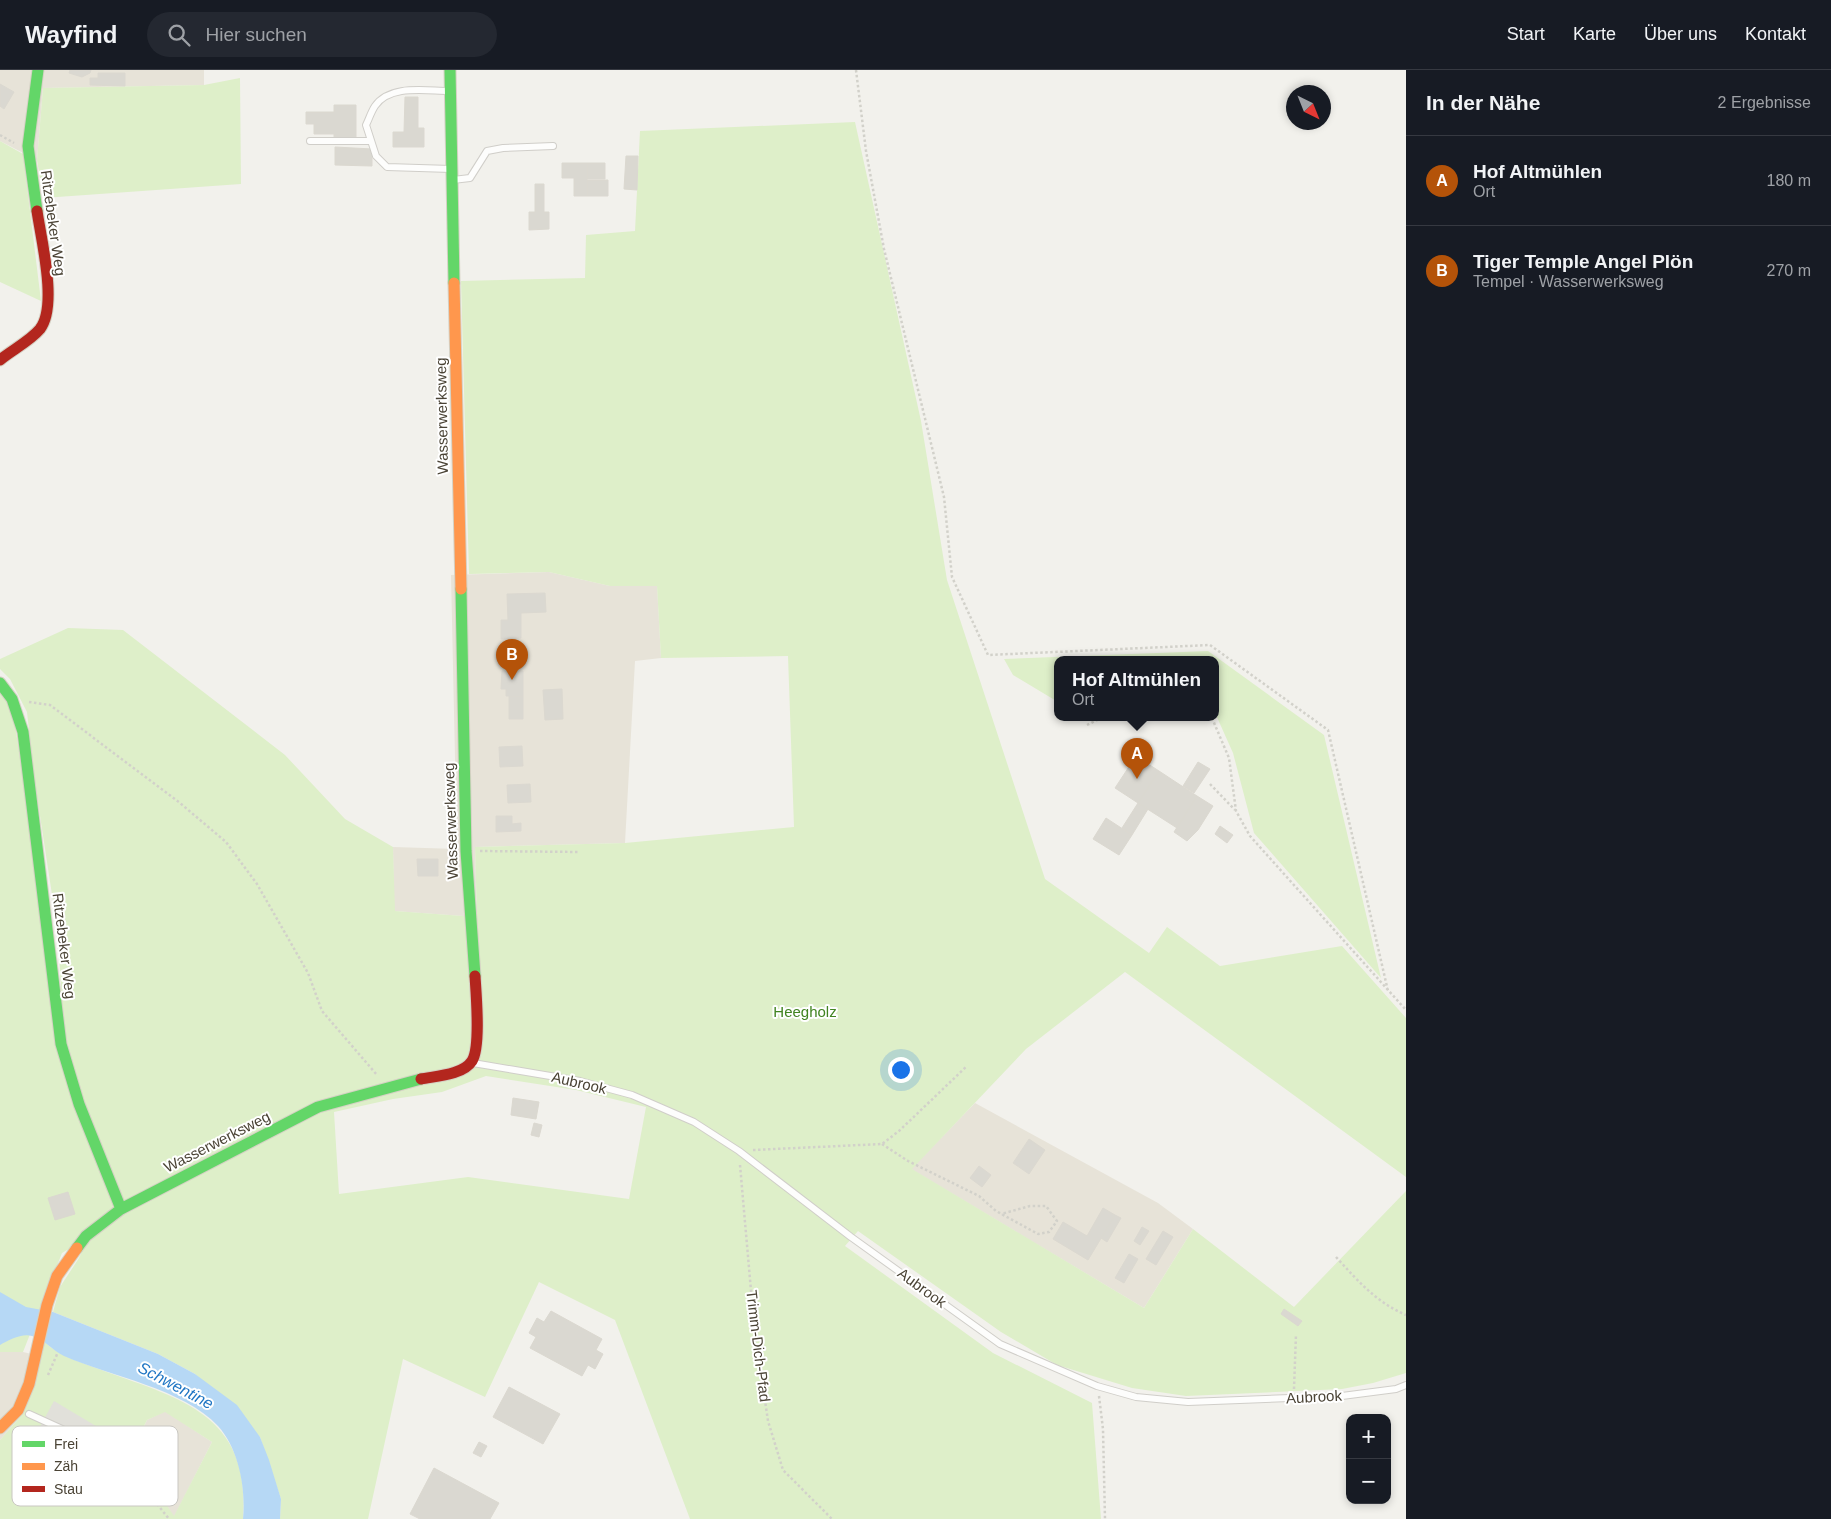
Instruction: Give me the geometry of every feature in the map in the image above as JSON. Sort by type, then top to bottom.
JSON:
[{"type":"street","name":"Ritzebeker Weg","points":[[0,360],[40,329],[48,313],[48,293],[28,146],[38,70]]},
{"type":"street","name":"Wasserwerksweg","points":[[0,1428],[18,1410],[29,1384],[57,1276],[86,1236],[121,1209],[318,1107],[388,1087],[459,1071],[472,1062],[476,1048],[477,1005],[466,851],[450,70]]},
{"type":"street","name":"Ritzebeker Weg","points":[[0,683],[12,699],[24,732],[61,1044],[79,1104],[121,1209]]},
{"type":"lane","points":[[450,91],[396,92],[385,97],[375,106],[366,124],[376,156],[388,168],[452,174],[470,178],[488,151],[502,148],[553,146]]},
{"type":"lane","points":[[310,141],[370,141]]},
{"type":"lane","name":"Aubrook","points":[[472,1062],[580,1081],[632,1096],[694,1122],[739,1151],[851,1237],[1000,1344],[1098,1386],[1136,1397],[1188,1402],[1342,1396],[1396,1389],[1406,1385]]},
{"type":"lane","points":[[29,1414],[55,1426]]},
{"type":"path","points":[[856,70],[866,151],[884,249],[944,496],[952,577],[988,654],[1210,645],[1328,730],[1388,991]]},
{"type":"path","points":[[0,135],[15,144]]},
{"type":"path","points":[[12,699],[50,705],[180,803],[226,842],[257,884],[308,972],[322,1011],[388,1087]]},
{"type":"path","points":[[1087,725],[1095,721]]},
{"type":"path","points":[[1213,721],[1229,758],[1236,811]]},
{"type":"path","points":[[1210,784],[1236,811],[1250,836],[1406,1010]]},
{"type":"path","points":[[466,851],[580,852]]},
{"type":"path","points":[[739,1151],[882,1144],[899,1131],[967,1066]]},
{"type":"path","points":[[882,1144],[908,1161],[979,1196],[1001,1214],[1038,1234],[1049,1232],[1057,1221],[1046,1206],[1030,1206],[1001,1214]]},
{"type":"path","name":"Trimm-Dich-Pfad","points":[[739,1151],[754,1325],[768,1421],[783,1470],[832,1519]]},
{"type":"path","points":[[1336,1257],[1368,1292],[1387,1306],[1406,1315]]},
{"type":"path","points":[[1294,1398],[1296,1334]]},
{"type":"path","points":[[1098,1386],[1106,1519]]},
{"type":"path","points":[[159,1506],[169,1519]]},
{"type":"shaded area","points":[[0,70],[204,70],[204,85],[43,88],[37,160],[0,141]]},
{"type":"shaded area","points":[[549,572],[610,586],[657,585],[661,658],[635,661],[625,843],[475,847],[477,917],[394,911],[393,847],[457,849],[451,575]]},
{"type":"shaded area","points":[[975,1103],[1158,1203],[1193,1229],[1144,1308],[911,1169]]},
{"type":"shaded area","points":[[0,1352],[23,1352],[40,1356],[21,1416],[0,1440]]},
{"type":"shaded area","points":[[54,1401],[96,1426],[40,1426]]},
{"type":"shaded area","points":[[165,1411],[212,1442],[174,1517],[167,1506],[178,1506],[178,1426],[144,1426],[147,1420]]},
{"type":"green space","points":[[240,78],[241,184],[43,198],[37,160],[43,88],[204,85]]},
{"type":"green space","name":"Heegholz","points":[[855,122],[921,421],[947,580],[1045,879],[1149,953],[1167,927],[1220,966],[1342,946],[1406,1018],[1406,1177],[1125,972],[1026,1049],[912,1169],[1144,1308],[1193,1229],[1294,1307],[1406,1191],[1406,1373],[1373,1383],[1342,1389],[1186,1396],[1132,1388],[1057,1365],[1001,1332],[858,1231],[845,1246],[993,1353],[1092,1403],[1101,1519],[690,1519],[615,1320],[539,1282],[485,1397],[403,1359],[368,1519],[280,1519],[281,1499],[260,1437],[195,1374],[158,1354],[53,1312],[60,1287],[79,1258],[88,1238],[62,1253],[23,1352],[0,1352],[0,693],[12,706],[64,1043],[58,934],[35,783],[27,712],[10,679],[0,669],[0,659],[68,628],[123,630],[285,755],[345,819],[393,847],[395,911],[477,917],[475,847],[625,843],[794,827],[788,656],[661,658],[657,586],[610,586],[549,572],[469,574],[461,281],[585,278],[586,235],[635,231],[640,131]],"holes":[[[486,1076],[576,1090],[646,1107],[629,1199],[468,1177],[339,1194],[334,1112],[393,1099],[442,1092]]]},
{"type":"green space","points":[[0,141],[23,154],[41,301],[0,282]]},
{"type":"green space","points":[[1208,651],[1215,656],[1080,656]]},
{"type":"green space","points":[[1054,657],[1054,700],[1013,675],[1004,659]]},
{"type":"green space","points":[[1219,659],[1324,735],[1381,978],[1254,833],[1233,753],[1219,721]]},
{"type":"green space","points":[[45,1342],[70,1358],[157,1390],[182,1402],[204,1416],[222,1433],[235,1455],[242,1483],[243,1519],[0,1519],[0,1440],[12,1426],[12,1506],[167,1506],[174,1516],[212,1442],[165,1412],[147,1420],[144,1426],[12,1426],[21,1416]]},
{"type":"water","name":"Schwentine","points":[[0,1292],[26,1307],[53,1312],[158,1354],[195,1374],[237,1405],[260,1437],[269,1460],[281,1499],[280,1519],[243,1519],[242,1482],[236,1458],[225,1435],[204,1413],[166,1393],[64,1356],[32,1336],[20,1336],[0,1345]]},
{"type":"building","points":[[70,70],[91,70],[90,73],[82,77],[69,73]]},
{"type":"building","points":[[98,73],[125,73],[125,86],[90,85],[90,78],[98,78]]},
{"type":"building","points":[[0,84],[14,92],[4,109],[0,106]]},
{"type":"building","points":[[405,97],[418,97],[418,128],[424,128],[424,147],[393,147],[393,132],[404,132]]},
{"type":"building","points":[[334,105],[356,105],[356,137],[334,137],[334,134],[314,134],[314,124],[306,124],[306,112],[334,112]]},
{"type":"building","points":[[335,147],[372,149],[372,166],[335,165]]},
{"type":"building","points":[[626,156],[638,156],[637,190],[624,189]]},
{"type":"building","points":[[562,163],[587,163],[587,196],[574,196],[574,178],[562,178]]},
{"type":"building","points":[[587,163],[605,163],[605,179],[587,179]]},
{"type":"building","points":[[587,180],[608,180],[608,196],[587,196]]},
{"type":"building","points":[[535,184],[544,184],[544,212],[549,212],[549,229],[529,230],[529,212],[535,212]]},
{"type":"building","points":[[545,593],[546,612],[521,613],[521,638],[501,639],[501,620],[508,620],[507,594]]},
{"type":"building","points":[[502,671],[523,671],[523,696],[506,696],[506,689],[501,689]]},
{"type":"building","points":[[562,689],[563,719],[545,720],[543,690]]},
{"type":"building","points":[[509,696],[523,696],[523,719],[509,719]]},
{"type":"building","points":[[522,746],[523,766],[500,767],[499,747]]},
{"type":"building","points":[[1136,756],[1159,771],[1138,803],[1115,788]]},
{"type":"building","points":[[1198,762],[1210,769],[1194,793],[1183,786]]},
{"type":"building","points":[[1159,771],[1197,796],[1177,828],[1138,803]]},
{"type":"building","points":[[530,784],[531,802],[508,803],[507,785]]},
{"type":"building","points":[[1197,796],[1213,806],[1198,830],[1187,841],[1174,832]]},
{"type":"building","points":[[1138,803],[1148,809],[1132,835],[1122,828]]},
{"type":"building","points":[[496,816],[512,816],[512,824],[521,823],[521,831],[496,832]]},
{"type":"building","points":[[1106,818],[1132,835],[1119,855],[1093,839]]},
{"type":"building","points":[[1220,826],[1233,835],[1227,843],[1215,834]]},
{"type":"building","points":[[417,859],[438,859],[438,876],[418,876]]},
{"type":"building","points":[[513,1098],[539,1102],[536,1119],[511,1115]]},
{"type":"building","points":[[534,1123],[542,1125],[539,1137],[531,1135]]},
{"type":"building","points":[[1029,1139],[1045,1150],[1029,1174],[1013,1163]]},
{"type":"building","points":[[979,1166],[991,1175],[982,1187],[970,1178]]},
{"type":"building","points":[[68,1192],[75,1214],[55,1220],[48,1198]]},
{"type":"building","points":[[1103,1208],[1115,1215],[1088,1260],[1053,1239],[1063,1222],[1087,1236]]},
{"type":"building","points":[[1115,1215],[1121,1218],[1107,1242],[1101,1238]]},
{"type":"building","points":[[1142,1227],[1149,1231],[1140,1245],[1134,1241]]},
{"type":"building","points":[[1163,1231],[1173,1237],[1156,1265],[1146,1259]]},
{"type":"building","points":[[1129,1254],[1138,1259],[1124,1283],[1115,1278]]},
{"type":"building","points":[[1284,1309],[1302,1321],[1298,1326],[1281,1314]]},
{"type":"building","points":[[551,1311],[602,1339],[596,1350],[603,1354],[595,1369],[588,1365],[582,1376],[530,1348],[536,1337],[529,1333],[537,1318],[544,1322]]},
{"type":"building","points":[[509,1387],[560,1414],[543,1444],[493,1417]]},
{"type":"building","points":[[479,1442],[487,1446],[481,1457],[473,1453]]},
{"type":"building","points":[[434,1468],[499,1503],[490,1519],[420,1519],[410,1514]]},
{"type":"traffic: fast","points":[[37,211],[28,146],[38,70]]},
{"type":"traffic: fast","points":[[450,70],[454,283]]},
{"type":"traffic: fast","points":[[461,589],[466,851],[475,976]]},
{"type":"traffic: fast","points":[[0,683],[12,699],[23,732],[61,1044],[79,1104],[121,1209]]},
{"type":"traffic: fast","points":[[77,1248],[86,1236],[121,1209],[318,1107],[421,1079]]},
{"type":"traffic: slow","points":[[454,283],[461,589]]},
{"type":"traffic: slow","points":[[0,1428],[18,1410],[29,1384],[47,1305],[57,1276],[77,1248]]},
{"type":"traffic: jam","points":[[0,360],[36,333],[45,318],[48,305],[47,272],[37,211]]},
{"type":"traffic: jam","points":[[421,1079],[456,1072],[468,1066],[472,1061],[475,1054],[477,1032],[475,976]]},
{"type":"place","name":"Tiger Temple Angel Plön","points":[[512,680]]},
{"type":"place","name":"Hof Altmühlen","points":[[1137,779]]}]
